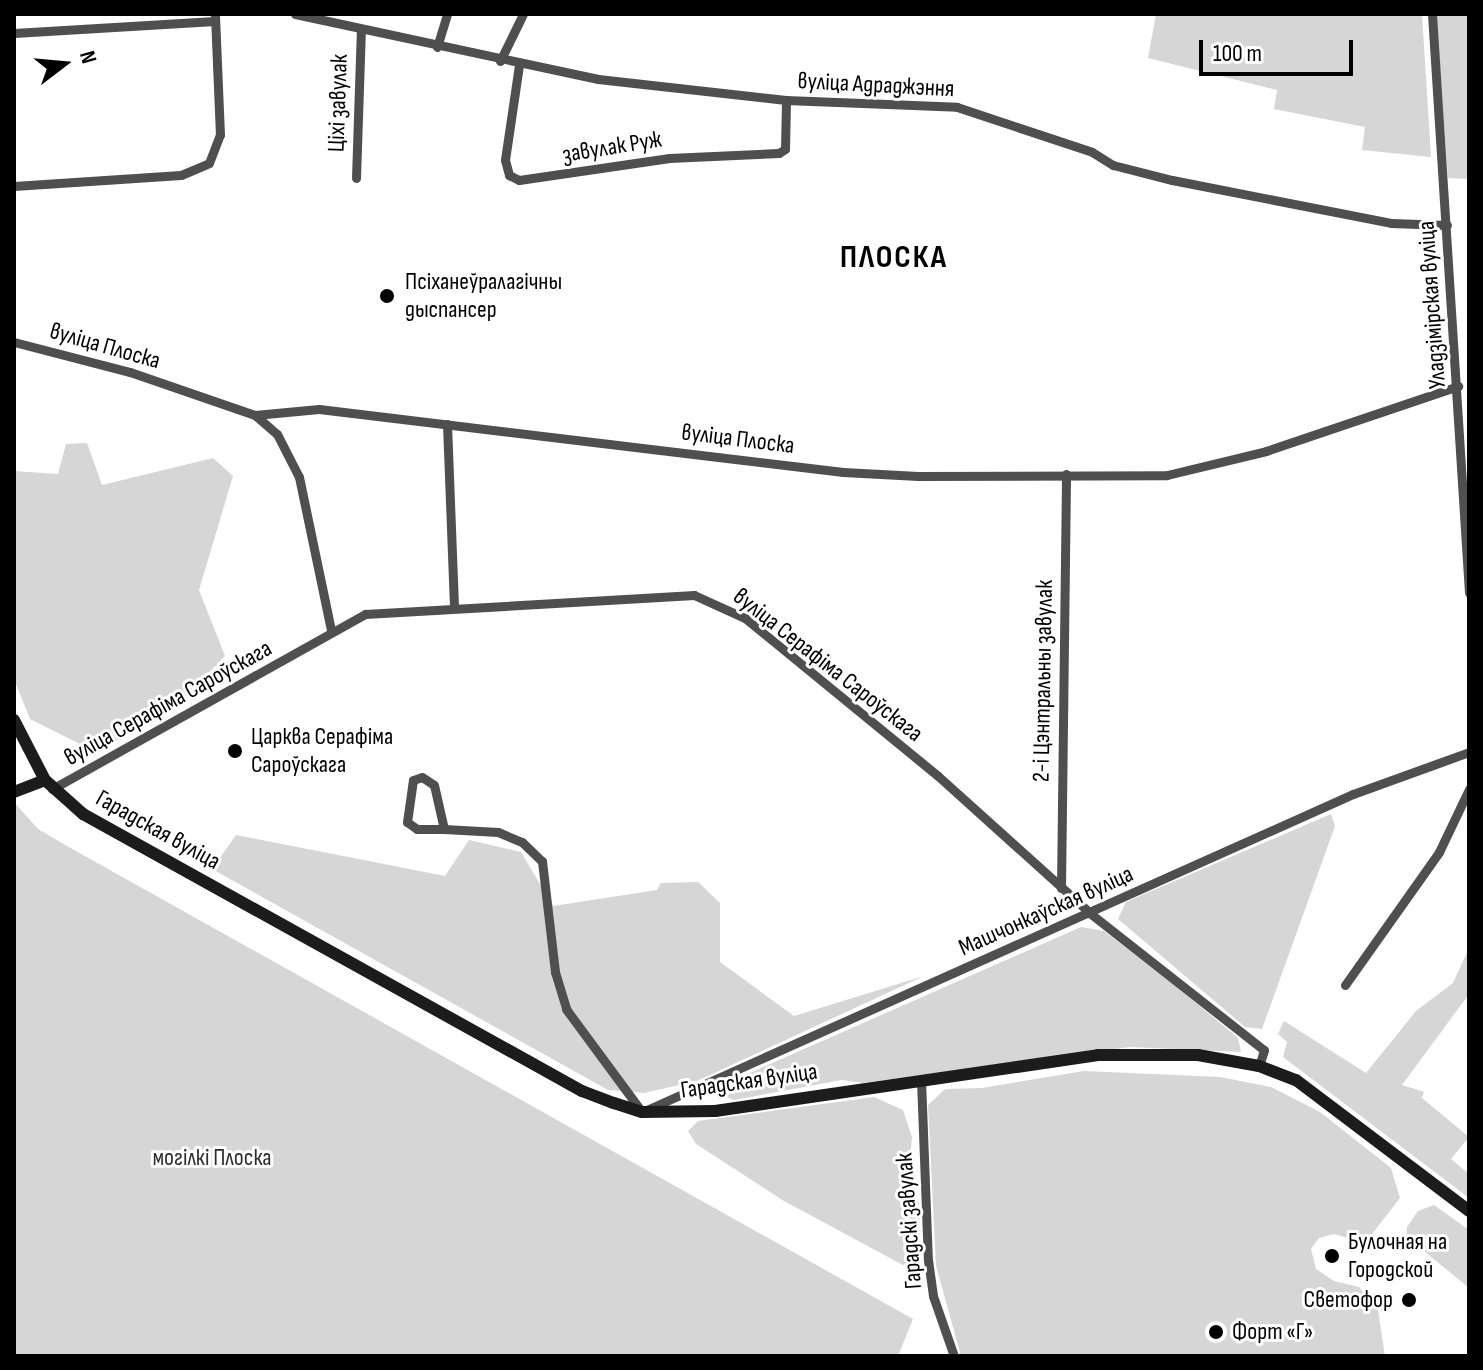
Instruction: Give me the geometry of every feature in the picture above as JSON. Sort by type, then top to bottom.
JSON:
[{"type":"main road","name":"Гарадская вуліца","points":[[14,720],[48,784],[100,824],[582,1091],[642,1112],[715,1111],[1128,1052],[1198,1055],[1259,1066],[1327,1099],[1469,1211]]},
{"type":"main road","points":[[14,792],[48,784]]},
{"type":"street","name":"вуліца Адраджэння","points":[[295,14],[519,65],[786,100],[957,107],[1092,152],[1113,165],[1172,180],[1391,223],[1447,225]]},
{"type":"street","points":[[437,47],[447,14]]},
{"type":"street","points":[[500,61],[523,14]]},
{"type":"street","name":"Уладзімірская вуліца","points":[[1432,14],[1469,593]]},
{"type":"street","points":[[14,33],[215,18],[220,135],[209,163],[181,175],[14,186]]},
{"type":"street","name":"Ціхі завулак","points":[[356,178],[361,29]]},
{"type":"street","name":"завулак Руж","points":[[519,65],[505,166],[519,180],[655,159],[779,153],[785,149],[786,100]]},
{"type":"street","name":"вуліца Плоска","points":[[14,342],[130,372],[255,415],[307,408],[843,472],[1167,475],[1203,468],[1458,386]]},
{"type":"street","points":[[255,415],[277,434],[299,477],[331,630]]},
{"type":"street","points":[[447,424],[454,607]]},
{"type":"street","name":"2-і Цэнтральны завулак","points":[[1061,888],[1066,474]]},
{"type":"street","name":"вуліца Серафіма Сароўскага","points":[[48,784],[274,669],[331,630],[365,614],[679,594],[721,604],[938,776],[1091,914],[1264,1050],[1259,1066]]},
{"type":"street","name":"Машчонкаўская вуліца","points":[[642,1112],[1091,914],[1367,788],[1469,752]]},
{"type":"street","points":[[444,829],[434,785],[427,778],[413,780],[407,822],[417,829],[498,832],[522,842],[542,861],[555,972],[566,1009],[642,1112]]},
{"type":"street","points":[[1345,985],[1439,852],[1469,789]]},
{"type":"street","name":"Гарадскі завулак","points":[[921,1080],[928,1260],[933,1296],[954,1356]]},
{"type":"green space","points":[[1156,14],[1422,14],[1431,157],[1362,150],[1365,127],[1274,109],[1277,90],[1148,58]]},
{"type":"green space","points":[[1436,14],[1469,14],[1469,179],[1448,178]]},
{"type":"green space","points":[[87,443],[102,485],[213,458],[233,476],[199,590],[225,656],[174,709],[96,752],[30,719],[14,679],[14,471],[58,474],[66,444]]},
{"type":"green space","name":"могілкі Плоска","points":[[14,802],[38,829],[67,846],[913,1319],[898,1356],[14,1356]]},
{"type":"green space","points":[[1331,814],[1335,826],[1262,1029],[1245,1027],[1118,919],[1126,902]]},
{"type":"green space","points":[[236,835],[445,876],[469,840],[521,852],[553,906],[657,890],[661,883],[698,882],[720,903],[720,962],[794,1016],[924,976],[697,1081],[644,1093],[608,1090],[212,869]]},
{"type":"green space","points":[[1081,927],[1104,931],[1171,982],[1238,1038],[1241,1052],[1130,1047],[862,1083],[842,1080],[734,1100],[720,1094],[727,1083]]},
{"type":"green space","points":[[1469,948],[1469,994],[1402,1085],[1424,1092],[1422,1098],[1469,1137],[1451,1159],[1469,1174],[1469,1198],[1283,1057],[1287,1042],[1278,1034],[1284,1021],[1366,1073],[1416,1011],[1453,983]]},
{"type":"green space","points":[[1084,1071],[1220,1077],[1271,1087],[1320,1112],[1391,1168],[1400,1198],[1365,1243],[1334,1234],[1319,1238],[1311,1249],[1316,1269],[1334,1281],[1359,1287],[1378,1310],[1385,1356],[961,1356],[936,1266],[928,1105],[945,1089],[982,1088]]},
{"type":"green space","points":[[874,1097],[903,1110],[912,1137],[909,1167],[919,1204],[920,1249],[914,1261],[903,1265],[784,1201],[696,1144],[688,1131],[698,1121]]},
{"type":"green space","points":[[1434,1205],[1469,1230],[1469,1288],[1407,1237],[1407,1227],[1418,1211]]},
{"type":"place","name":"Псіханеўралагічны дыспансер","points":[[387,296]]},
{"type":"place","name":"Царква Серафіма Сароўскага","points":[[235,751]]},
{"type":"place","name":"Булочная на Городской","points":[[1332,1256]]},
{"type":"place","name":"Светофор","points":[[1409,1300]]},
{"type":"place","name":"Форт «Г»","points":[[1216,1332]]},
{"type":"district","name":"ПЛОСКА","points":[[894,258]]}]
